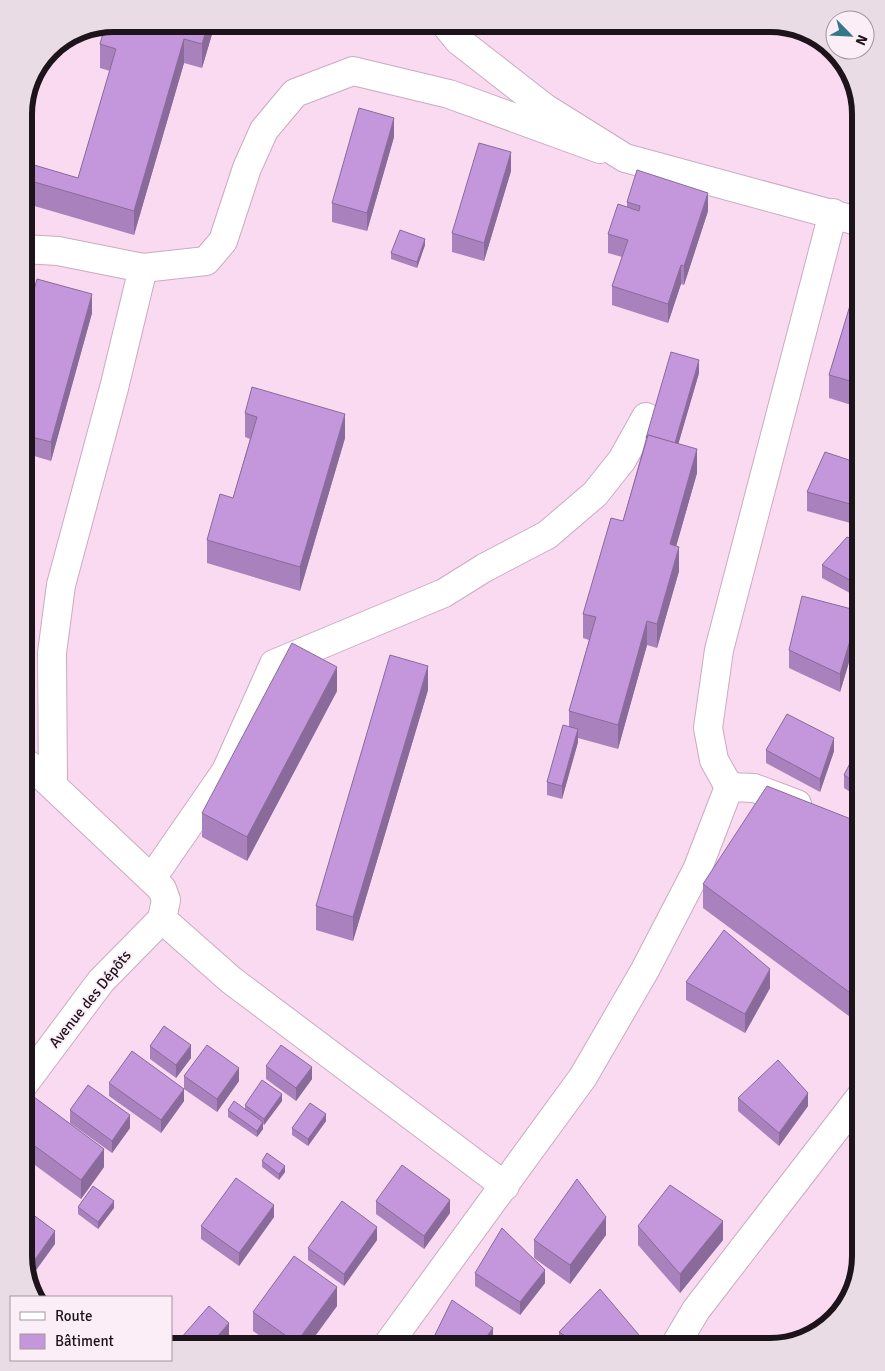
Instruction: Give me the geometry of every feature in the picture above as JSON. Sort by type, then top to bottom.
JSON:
[{"type":"street","points":[[452,33],[459,41],[545,108],[625,158]]},
{"type":"street","points":[[33,250],[58,252],[143,268],[206,261],[223,241],[247,168],[264,130],[295,94],[353,71],[449,94],[625,158],[852,219]]},
{"type":"street","points":[[729,787],[714,760],[708,728],[719,650],[833,213]]},
{"type":"street","points":[[53,785],[52,653],[61,585],[114,388],[143,268]]},
{"type":"street","points":[[152,878],[226,772],[274,664],[444,593],[484,568],[547,535],[595,494],[622,460],[646,417]]},
{"type":"street","points":[[32,769],[53,785],[152,878],[162,889],[166,900],[162,919],[231,980],[505,1186]]},
{"type":"street","points":[[729,787],[754,788],[817,813]]},
{"type":"street","points":[[393,1338],[505,1186],[583,1076],[645,970],[697,870],[729,787]]},
{"type":"street","name":"Avenue des Dépôts","points":[[32,1073],[101,981],[162,919]]},
{"type":"street","points":[[679,1338],[696,1310],[852,1108]]},
{"type":"building","points":[[206,32],[202,44],[184,39],[134,211],[33,182],[33,165],[78,178],[116,49],[100,44],[104,33]]},
{"type":"building","points":[[359,108],[394,118],[367,213],[332,203]]},
{"type":"building","points":[[479,143],[511,152],[484,243],[452,233]]},
{"type":"building","points":[[637,170],[708,193],[684,266],[681,265],[668,304],[612,286],[628,240],[608,234],[618,204],[639,211],[640,206],[627,202]]},
{"type":"building","points":[[400,230],[425,239],[417,262],[391,253]]},
{"type":"building","points":[[37,279],[92,294],[51,442],[33,437],[33,295]]},
{"type":"building","points":[[852,299],[852,381],[829,375]]},
{"type":"building","points":[[671,352],[699,360],[675,443],[648,435],[646,438]]},
{"type":"building","points":[[252,387],[345,414],[300,567],[207,540],[220,494],[233,498],[257,417],[245,413]]},
{"type":"building","points":[[648,435],[697,449],[670,544],[679,547],[657,624],[647,621],[618,725],[569,711],[596,617],[583,614],[611,518],[623,521]]},
{"type":"building","points":[[825,452],[852,461],[852,504],[807,492]]},
{"type":"building","points":[[847,537],[852,539],[852,581],[822,565]]},
{"type":"building","points":[[802,596],[852,609],[852,634],[840,674],[789,650]]},
{"type":"building","points":[[292,643],[337,667],[247,837],[202,813]]},
{"type":"building","points":[[390,655],[428,666],[353,917],[316,906]]},
{"type":"building","points":[[787,714],[834,738],[820,779],[766,750]]},
{"type":"building","points":[[563,725],[578,729],[562,786],[547,782]]},
{"type":"building","points":[[852,759],[852,780],[844,775]]},
{"type":"building","points":[[767,786],[852,819],[852,994],[703,884]]},
{"type":"building","points":[[724,930],[770,969],[745,1014],[686,982]]},
{"type":"building","points":[[164,1026],[191,1045],[176,1065],[150,1046]]},
{"type":"building","points":[[207,1045],[239,1068],[217,1099],[184,1076]]},
{"type":"building","points":[[281,1045],[312,1067],[296,1088],[266,1066]]},
{"type":"building","points":[[132,1051],[184,1089],[161,1120],[109,1083]]},
{"type":"building","points":[[778,1060],[808,1093],[779,1133],[738,1098]]},
{"type":"building","points":[[262,1080],[282,1094],[264,1119],[245,1105]]},
{"type":"building","points":[[88,1085],[130,1115],[112,1141],[70,1110]]},
{"type":"building","points":[[34,1097],[104,1149],[81,1180],[32,1144],[32,1100]]},
{"type":"building","points":[[234,1101],[263,1122],[257,1131],[228,1110]]},
{"type":"building","points":[[310,1103],[326,1114],[308,1139],[292,1128]]},
{"type":"building","points":[[267,1153],[285,1166],[279,1174],[262,1161]]},
{"type":"building","points":[[402,1165],[450,1200],[424,1236],[376,1201]]},
{"type":"building","points":[[236,1178],[274,1205],[239,1253],[201,1226]]},
{"type":"building","points":[[577,1179],[606,1217],[570,1265],[534,1240]]},
{"type":"building","points":[[670,1185],[723,1221],[680,1274],[638,1226]]},
{"type":"building","points":[[93,1186],[114,1201],[98,1222],[78,1207]]},
{"type":"building","points":[[342,1201],[377,1227],[344,1274],[308,1248]]},
{"type":"building","points":[[32,1214],[55,1231],[33,1263]]},
{"type":"building","points":[[502,1228],[545,1270],[520,1302],[475,1273]]},
{"type":"building","points":[[294,1256],[337,1287],[300,1338],[289,1338],[253,1312]]},
{"type":"building","points":[[600,1289],[639,1335],[637,1338],[568,1338],[559,1332]]},
{"type":"building","points":[[452,1300],[493,1328],[486,1338],[433,1338]]},
{"type":"building","points":[[209,1306],[229,1323],[216,1338],[181,1338]]}]
